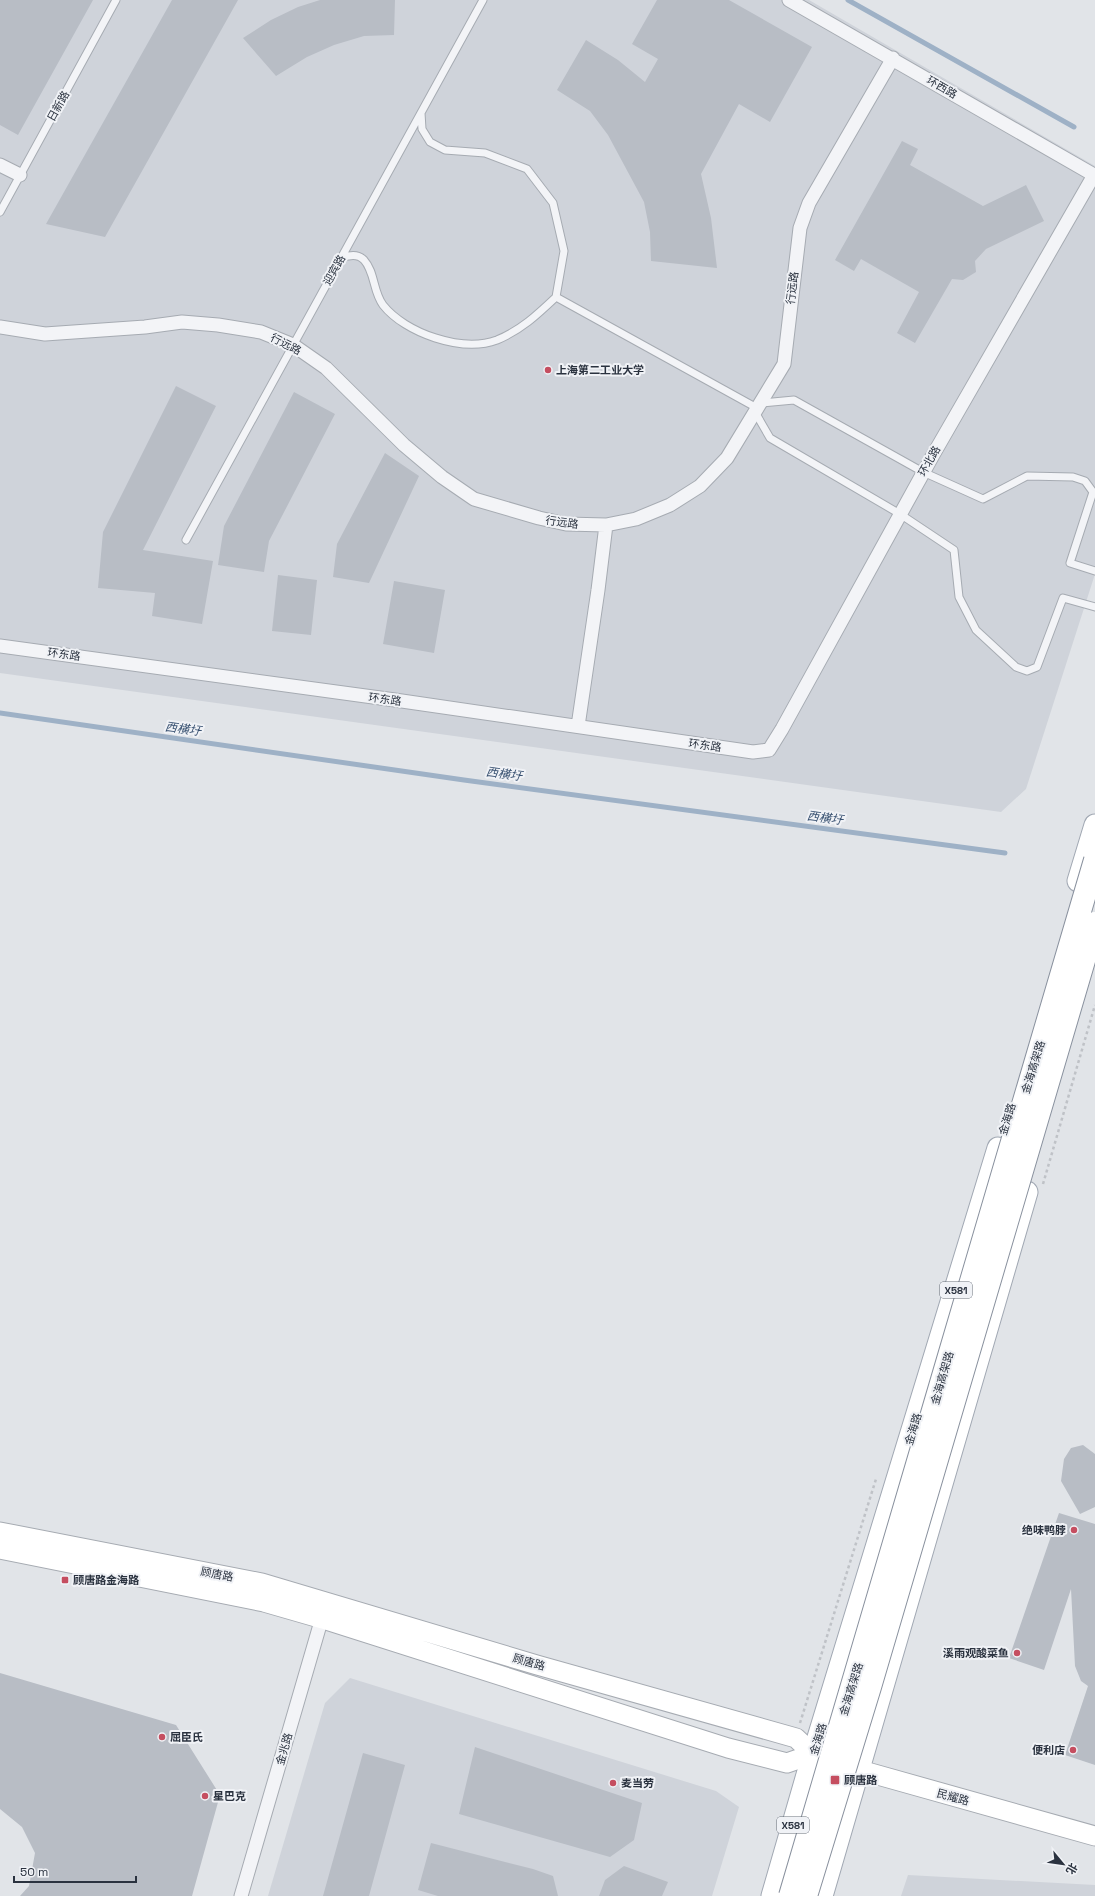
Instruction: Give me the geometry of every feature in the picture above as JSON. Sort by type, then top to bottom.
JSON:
[{"type":"highway","name":"金海高架路","points":[[790,1896],[876,1608],[1006,1158],[1095,860]]},
{"type":"highway","name":"金海高架路","points":[[806,1896],[870,1687],[1095,923]]},
{"type":"main road","name":"金海路","points":[[772,1896],[813,1754],[955,1295],[1095,825]]},
{"type":"main road","points":[[822,1896],[860,1770],[1095,958]]},
{"type":"main road","name":"顾唐路","points":[[0,1532],[262,1583],[324,1610],[728,1748],[787,1763],[813,1754],[796,1738],[537,1665],[324,1610],[264,1602],[0,1549]]},
{"type":"main road","name":"民耀路","points":[[813,1754],[860,1770],[1095,1836]]},
{"type":"street","name":"环西路","points":[[789,0],[893,58],[1094,175]]},
{"type":"street","name":"行远路","points":[[0,327],[45,334],[145,327],[182,322],[218,325],[261,332],[293,345],[326,368],[404,445],[442,477],[474,499],[539,518],[566,524],[606,525],[636,519],[670,505],[700,486],[727,458],[784,364],[800,228],[809,203],[893,58]]},
{"type":"street","points":[[0,165],[20,175]]},
{"type":"street","name":"环北路","points":[[769,750],[923,472],[1094,175]]},
{"type":"street","points":[[578,726],[606,525]]},
{"type":"street","name":"环东路","points":[[0,646],[578,726],[753,752],[769,750]]},
{"type":"street","name":"金兆路","points":[[241,1896],[324,1610]]},
{"type":"lane","name":"日新路","points":[[0,212],[116,0]]},
{"type":"lane","name":"迎宾路","points":[[186,540],[483,0]]},
{"type":"lane","points":[[341,258],[354,255],[363,259],[369,269],[382,304],[408,326],[437,340],[468,344],[496,340],[527,324],[556,297],[564,251],[553,203],[527,169],[485,153],[445,150],[430,142],[422,129],[421,112]]},
{"type":"lane","points":[[556,297],[758,408],[770,438],[900,514],[954,550],[959,597],[976,630],[1016,667],[1028,670],[1037,667],[1063,598],[1095,607]]},
{"type":"lane","points":[[758,408],[794,400],[923,472],[983,499],[1027,476],[1073,477],[1086,481],[1093,492],[1070,563],[1095,571]]},
{"type":"shaded area","name":"上海第二工业大学","points":[[0,0],[809,0],[1095,166],[1095,574],[1026,789],[1001,812],[0,673]]},
{"type":"shaded area","points":[[350,1678],[716,1791],[739,1807],[712,1896],[268,1896],[325,1703]]},
{"type":"shaded area","points":[[908,1875],[1095,1885],[1095,1896],[901,1896]]},
{"type":"building","points":[[0,0],[93,0],[18,135],[0,125]]},
{"type":"building","points":[[172,0],[238,0],[105,237],[46,224]]},
{"type":"building","points":[[320,0],[395,0],[394,35],[364,36],[334,45],[307,57],[276,76],[243,38],[271,20],[298,7]]},
{"type":"building","points":[[657,0],[729,0],[812,47],[770,122],[739,104],[701,174],[711,218],[717,268],[651,261],[650,232],[644,202],[608,135],[590,111],[557,90],[586,40],[618,60],[645,82],[658,59],[632,44]]},
{"type":"building","points":[[902,141],[918,149],[910,165],[983,206],[1026,185],[1044,221],[986,249],[975,261],[976,272],[963,280],[952,279],[915,343],[897,333],[919,292],[861,259],[854,271],[835,260]]},
{"type":"building","points":[[176,386],[216,406],[143,550],[213,561],[202,624],[152,616],[155,593],[98,588],[103,532]]},
{"type":"building","points":[[294,392],[335,414],[269,541],[264,572],[218,565],[224,526]]},
{"type":"building","points":[[385,453],[419,476],[369,583],[333,577],[337,544]]},
{"type":"building","points":[[278,575],[317,580],[311,635],[272,631]]},
{"type":"building","points":[[394,581],[445,590],[434,653],[383,644]]},
{"type":"building","points":[[1083,1445],[1095,1454],[1095,1507],[1080,1514],[1061,1481],[1064,1459],[1071,1448]]},
{"type":"building","points":[[1059,1513],[1095,1524],[1095,1765],[1065,1755],[1088,1686],[1081,1681],[1075,1666],[1071,1589],[1044,1670],[1009,1658]]},
{"type":"building","points":[[0,1673],[176,1725],[220,1795],[192,1896],[20,1896],[29,1886],[35,1853],[22,1827],[0,1809]]},
{"type":"building","points":[[475,1747],[642,1803],[634,1840],[610,1857],[459,1814]]},
{"type":"building","points":[[363,1753],[405,1765],[369,1896],[323,1896]]},
{"type":"building","points":[[431,1843],[533,1869],[553,1876],[558,1896],[438,1896],[418,1890]]},
{"type":"building","points":[[624,1866],[668,1882],[662,1896],[599,1896],[605,1880]]},
{"type":"waterway","points":[[848,0],[1074,127]]},
{"type":"waterway","name":"西横圩","points":[[0,713],[464,780],[1005,853]]},
{"type":"place","name":"上海第二工业大学","points":[[548,370]]},
{"type":"place","name":"绝味鸭脖","points":[[1074,1530]]},
{"type":"place","name":"顾唐路金海路","points":[[65,1580]]},
{"type":"place","name":"溪雨观酸菜鱼","points":[[1017,1653]]},
{"type":"place","name":"屈臣氏","points":[[162,1737]]},
{"type":"place","name":"便利店","points":[[1073,1750]]},
{"type":"place","name":"顾唐路","points":[[835,1780]]},
{"type":"place","name":"麦当劳","points":[[613,1783]]},
{"type":"place","name":"星巴克","points":[[205,1796]]}]
